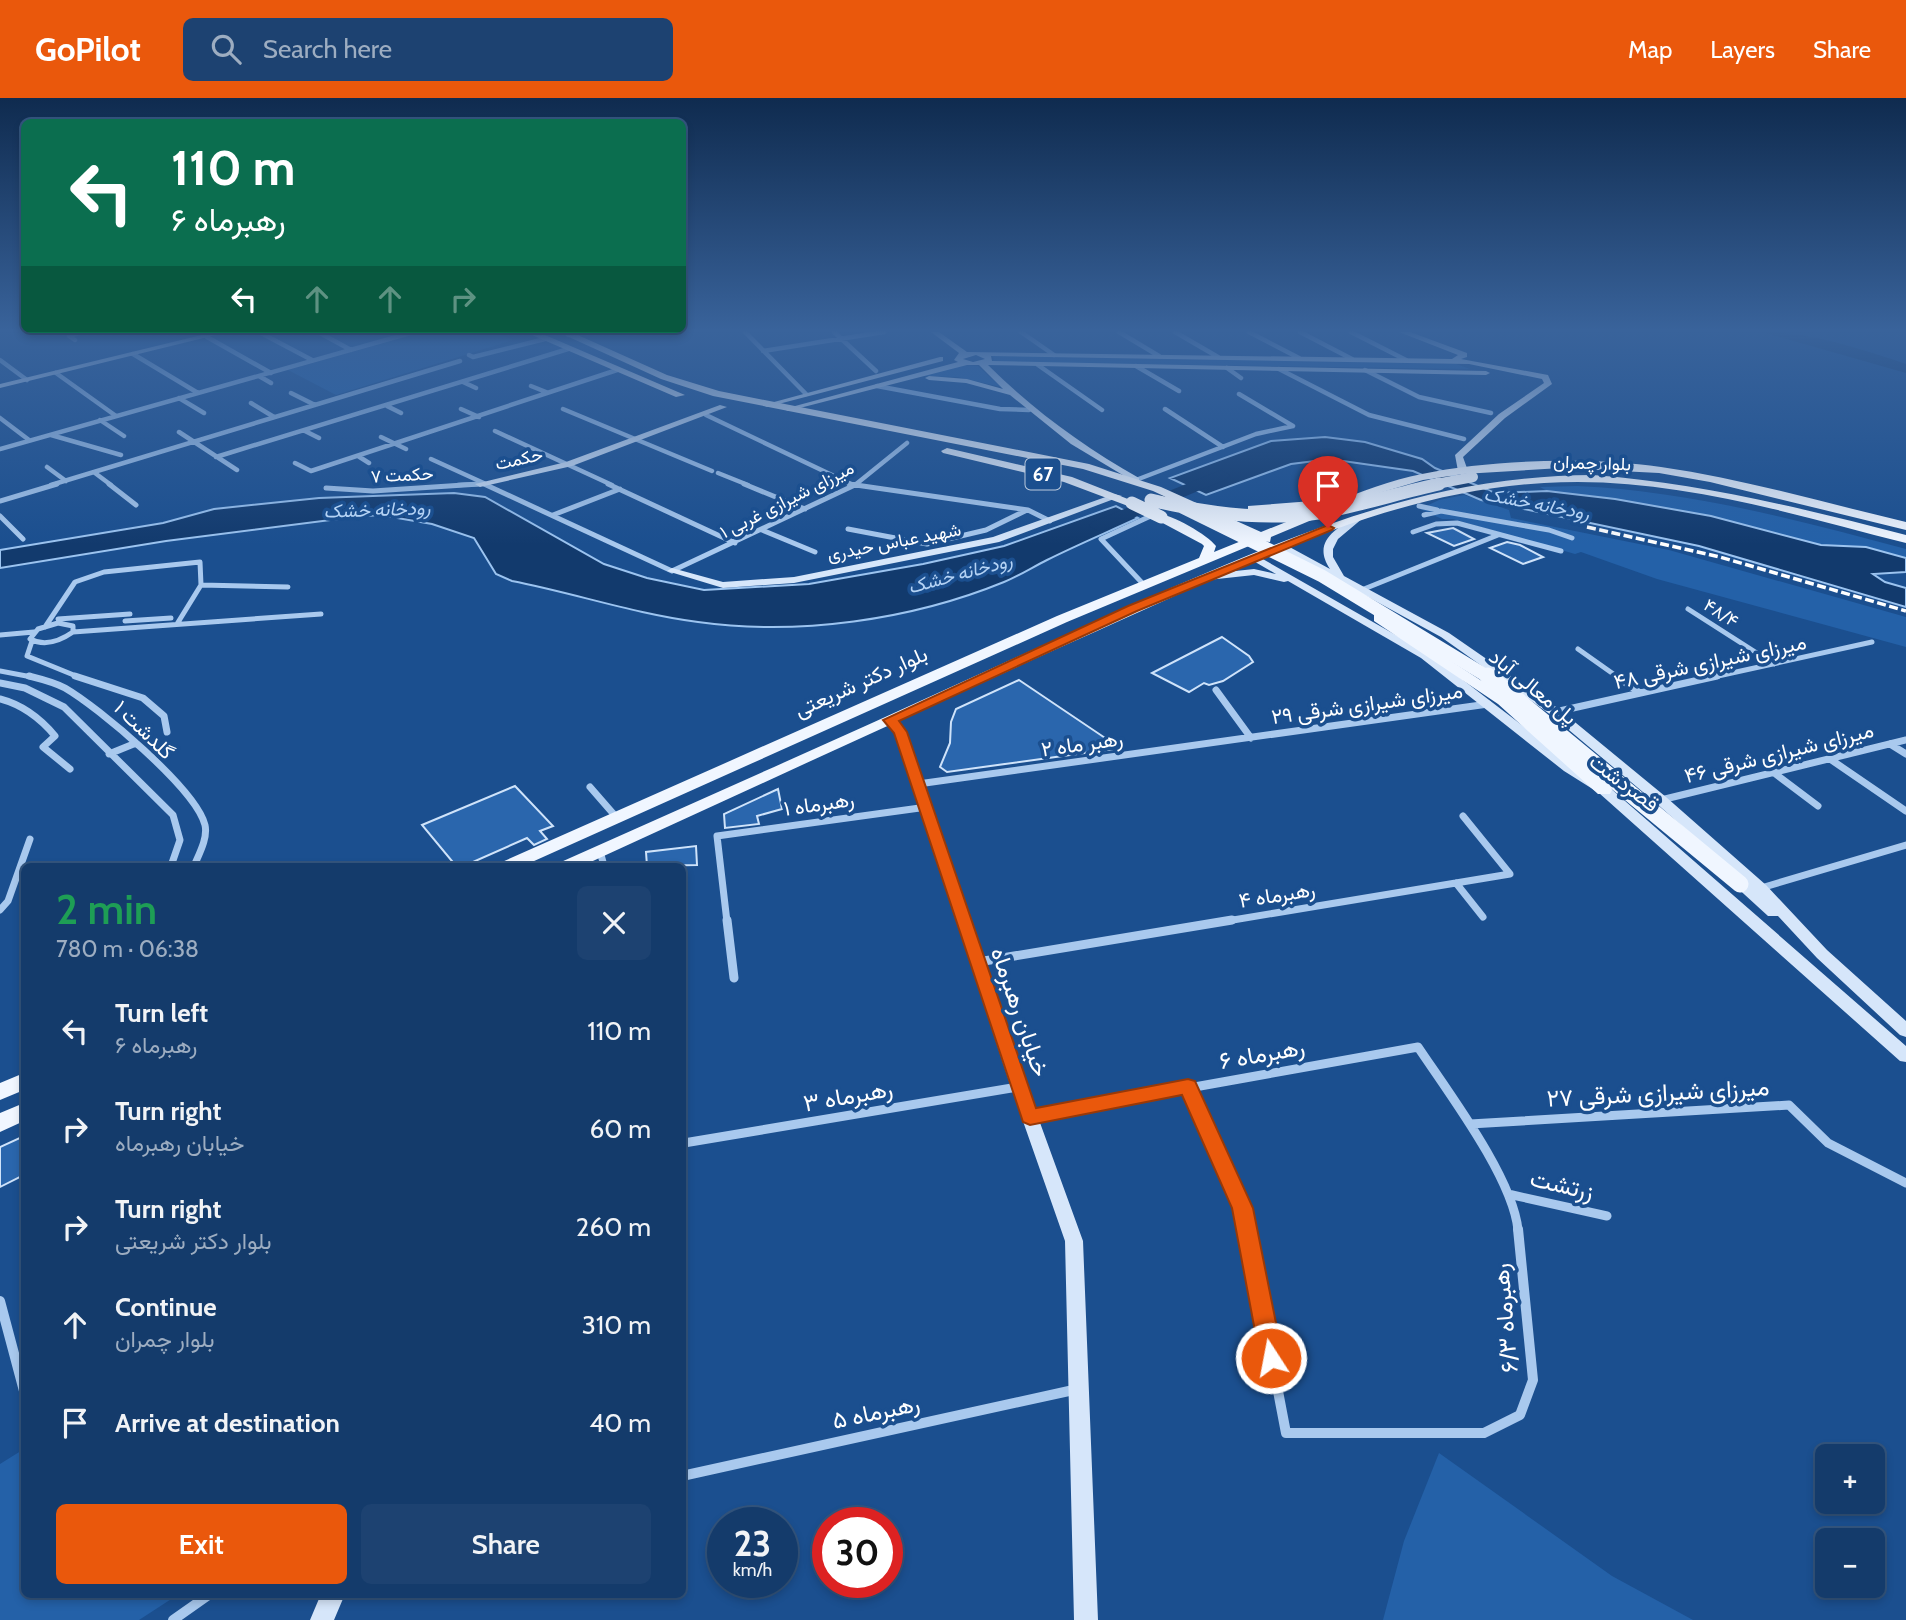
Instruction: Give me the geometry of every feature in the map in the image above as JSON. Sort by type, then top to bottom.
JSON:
[{"type":"main road","name":"67","points":[[710,403],[907,443],[968,451],[1068,479],[1117,496]]},
{"type":"main road","name":"67","points":[[759,403],[1051,458],[1133,492]]},
{"type":"main road","points":[[864,423],[968,451],[1057,469],[1133,492],[1182,500]]},
{"type":"main road","points":[[968,451],[1093,472],[1182,500],[1280,546]]},
{"type":"main road","name":"بلوار چمران","points":[[1280,546],[1396,504],[1454,490],[1466,476],[1561,465],[1659,470],[1710,479],[1906,526]]},
{"type":"main road","points":[[1154,494],[1217,512],[1292,515],[1327,511],[1466,476]]},
{"type":"main road","name":"بلوار چمران","points":[[1182,500],[1222,508],[1280,510],[1334,502],[1422,477],[1614,480],[1663,485],[1793,510],[1906,539]]},
{"type":"main road","points":[[1117,496],[1133,492]]},
{"type":"main road","points":[[1133,492],[1158,516],[1196,535],[1210,546],[1205,560]]},
{"type":"main road","name":"پل معالی آباد","points":[[1154,494],[1379,618],[1503,701],[1604,790]]},
{"type":"main road","name":"بلوار چمران","points":[[1236,547],[1366,494]]},
{"type":"main road","name":"پل معالی آباد","points":[[1182,500],[1322,576],[1478,668],[1740,884]]},
{"type":"main road","points":[[1307,519],[1310,524],[1328,528]]},
{"type":"main road","points":[[1196,535],[1221,531],[1230,522]]},
{"type":"main road","points":[[582,863],[602,859],[890,720],[1082,632],[1280,546]]},
{"type":"main road","points":[[1236,547],[1254,557]]},
{"type":"main road","name":"بلوار دکتر شریعتی","points":[[515,863],[1039,629],[1236,547]]},
{"type":"main road","points":[[1062,619],[1061,626],[1064,629],[1082,632]]},
{"type":"main road","points":[[1039,629],[1057,633],[1058,643]]},
{"type":"main road","points":[[0,1092],[21,1082]]},
{"type":"main road","points":[[0,1123],[21,1113]]},
{"type":"street","points":[[97,403],[116,416]]},
{"type":"street","points":[[0,449],[161,403]]},
{"type":"street","points":[[187,403],[204,413]]},
{"type":"street","points":[[251,403],[274,417]]},
{"type":"street","points":[[312,403],[316,405]]},
{"type":"street","points":[[0,501],[322,403]]},
{"type":"street","points":[[216,457],[393,403]]},
{"type":"street","points":[[295,463],[312,471],[519,403]]},
{"type":"street","points":[[767,405],[774,403]]},
{"type":"street","points":[[788,409],[811,403]]},
{"type":"street","points":[[966,403],[1000,409],[1029,410]]},
{"type":"street","points":[[1021,403],[1133,492],[1223,447],[1255,435],[1293,426],[1254,403]]},
{"type":"street","points":[[1092,403],[1102,410]]},
{"type":"street","points":[[1346,403],[1370,415],[1464,439]]},
{"type":"street","points":[[1446,403],[1491,413]]},
{"type":"street","points":[[1466,476],[1458,457],[1519,403]]},
{"type":"street","points":[[386,405],[401,413]]},
{"type":"street","name":"حکمت","points":[[480,484],[569,464],[723,407]]},
{"type":"street","points":[[461,409],[479,417]]},
{"type":"street","points":[[563,409],[805,509]]},
{"type":"street","points":[[1165,409],[1223,447]]},
{"type":"street","points":[[706,415],[854,486],[1028,510],[1050,521]]},
{"type":"street","points":[[0,418],[29,440]]},
{"type":"street","points":[[100,420],[124,436]]},
{"type":"street","points":[[470,420],[479,424]]},
{"type":"street","points":[[305,431],[319,439]]},
{"type":"street","points":[[495,431],[735,543]]},
{"type":"street","points":[[179,432],[237,470]]},
{"type":"street","points":[[49,435],[121,455]]},
{"type":"street","points":[[381,437],[406,450]]},
{"type":"street","name":"۱ میرزای شیرازی غربی","points":[[672,571],[854,486],[907,443]]},
{"type":"street","points":[[358,456],[369,463]]},
{"type":"street","points":[[431,459],[672,571]]},
{"type":"street","points":[[47,467],[66,481]]},
{"type":"street","points":[[95,473],[136,505]]},
{"type":"street","name":"۷ حکمت","points":[[326,488],[373,491],[480,484]]},
{"type":"street","points":[[552,515],[620,489]]},
{"type":"street","name":"شهید عباس حیدری","points":[[672,571],[723,584],[774,583],[995,540],[1117,496]]},
{"type":"street","points":[[1419,506],[1549,530],[1572,538]]},
{"type":"street","points":[[848,529],[927,544],[986,530],[1028,510]]},
{"type":"street","points":[[1424,515],[1441,511]]},
{"type":"street","points":[[0,516],[23,539]]},
{"type":"street","points":[[1145,586],[1101,539],[1158,516]]},
{"type":"street","points":[[1354,587],[1329,563],[1327,548],[1331,539],[1358,519]]},
{"type":"street","points":[[1413,532],[1449,522],[1561,551]]},
{"type":"street","points":[[762,530],[815,552]]},
{"type":"street","points":[[1278,569],[1281,562],[1292,558],[1354,587],[1498,534]]},
{"type":"street","name":"قصردشت","points":[[1280,546],[1446,635],[1555,712],[1661,800],[1760,888],[1822,954],[1905,1029]]},
{"type":"street","name":"قصردشت","points":[[1254,557],[1425,656],[1569,768],[1604,790],[1906,1056]]},
{"type":"street","points":[[45,627],[75,582],[104,572],[200,562],[201,585],[177,624]]},
{"type":"street","points":[[1208,578],[1254,572],[1308,587]]},
{"type":"street","points":[[201,585],[288,587]]},
{"type":"street","name":"۴۸/۴","points":[[1688,609],[1774,664]]},
{"type":"street","points":[[49,620],[132,611],[121,628]]},
{"type":"street","points":[[32,641],[49,643],[73,632],[321,614]]},
{"type":"street","points":[[125,621],[172,618]]},
{"type":"street","points":[[0,635],[34,632],[45,627],[70,624],[73,632]]},
{"type":"street","points":[[34,632],[26,656],[56,670],[143,698],[164,716],[167,732]]},
{"type":"street","name":"۴۸ میرزای شیرازی شرقی","points":[[1555,712],[1872,642]]},
{"type":"street","points":[[1578,649],[1640,693]]},
{"type":"street","name":"گلدشت ۱","points":[[0,671],[42,679],[83,698],[136,744],[202,817],[204,843],[195,863]]},
{"type":"street","name":"گلدشت ۱","points":[[0,682],[25,688],[64,707],[81,721],[109,754],[179,825],[180,847],[172,863]]},
{"type":"street","points":[[1216,690],[1251,738]]},
{"type":"street","points":[[0,699],[30,712],[51,731],[55,736],[43,747],[70,769]]},
{"type":"street","name":"۲۹ میرزای شیرازی شرقی","points":[[1251,738],[1488,704]]},
{"type":"street","name":"خیابان رهبرماه","points":[[890,720],[900,732],[927,807],[1019,1087],[1074,1241],[1086,1620]]},
{"type":"street","name":"۲ رهبر ماه","points":[[918,784],[1251,738]]},
{"type":"street","name":"۴۶ میرزای شیرازی شرقی","points":[[1661,800],[1906,740]]},
{"type":"street","points":[[109,754],[136,744]]},
{"type":"street","points":[[1890,744],[1906,754]]},
{"type":"street","points":[[1830,759],[1906,811]]},
{"type":"street","points":[[1773,772],[1818,806]]},
{"type":"street","points":[[590,787],[617,818]]},
{"type":"street","name":"۱ رهبرماه","points":[[734,978],[716,836],[927,807]]},
{"type":"street","name":"۴ رهبرماه","points":[[977,962],[1510,874],[1462,816]]},
{"type":"street","points":[[21,863],[30,839]]},
{"type":"street","points":[[1760,888],[1906,845]]},
{"type":"street","points":[[0,910],[8,901],[21,864]]},
{"type":"street","points":[[1457,883],[1483,917]]},
{"type":"street","name":"پل معالی آباد","points":[[1740,884],[1822,954]]},
{"type":"street","name":"۶ رهبرماه","points":[[1030,1117],[1188,1086],[1418,1047]]},
{"type":"street","name":"۶/۳ رهبرماه","points":[[1188,1086],[1243,1208],[1286,1433],[1484,1433],[1520,1415],[1533,1380],[1517,1210],[1470,1124],[1418,1047]]},
{"type":"street","name":"۳ رهبرماه","points":[[686,1141],[1019,1087]]},
{"type":"street","name":"۲۷ میرزای شیرازی شرقی","points":[[1470,1124],[1789,1105],[1828,1143],[1906,1183]]},
{"type":"street","name":"زرتشت","points":[[1508,1194],[1607,1216]]},
{"type":"street","points":[[0,1301],[21,1380]]},
{"type":"street","name":"۵ رهبرماه","points":[[686,1475],[1079,1389]]},
{"type":"street","points":[[173,1620],[204,1598]]},
{"type":"street","points":[[322,1620],[331,1598]]},
{"type":"shaded area","points":[[1577,486],[1702,500],[1906,549],[1906,558],[1866,547],[1821,545],[1677,510],[1547,491],[1540,487]]},
{"type":"shaded area","points":[[1464,495],[1509,510],[1511,518],[1669,550],[1906,617],[1906,647],[1657,579],[1581,552],[1575,554],[1453,519],[1442,519],[1420,509],[1439,500]]},
{"type":"shaded area","points":[[21,1451],[21,1598],[173,1598],[139,1620],[0,1620],[0,1464]]},
{"type":"shaded area","points":[[1439,1453],[1612,1576],[1693,1620],[1383,1620],[1404,1541]]},
{"type":"water","points":[[1325,437],[1365,442],[1422,459],[1435,468],[1495,493],[1547,491],[1615,499],[1711,516],[1821,545],[1866,547],[1906,558],[1906,572],[1873,574],[1885,582],[1906,588],[1906,607],[1699,546],[1481,500],[1413,471],[1343,461],[1315,461],[1291,464],[1206,495],[1170,478],[1271,441]]},
{"type":"water","points":[[454,493],[485,497],[604,564],[647,578],[704,590],[809,584],[923,564],[1004,546],[1116,506],[1138,518],[1058,554],[1010,580],[968,595],[893,615],[814,626],[736,626],[698,622],[651,614],[512,581],[496,574],[474,538],[432,524],[380,515],[166,541],[0,568],[0,550],[163,523],[214,509],[319,498]]},
{"type":"building","points":[[1453,528],[1474,539],[1454,546],[1427,533]]},
{"type":"building","points":[[1507,542],[1520,545],[1543,557],[1523,564],[1490,548]]},
{"type":"building","points":[[1222,637],[1249,656],[1253,662],[1223,681],[1209,685],[1204,683],[1189,692],[1152,673]]},
{"type":"building","points":[[1019,680],[1120,748],[947,772],[940,767],[950,743],[951,722],[956,709]]},
{"type":"building","points":[[515,786],[553,826],[540,831],[547,839],[534,845],[527,838],[471,863],[454,863],[422,825]]},
{"type":"building","points":[[778,789],[782,809],[757,816],[759,824],[725,828],[724,814]]},
{"type":"building","points":[[696,846],[697,865],[647,863],[646,852]]},
{"type":"building","points":[[21,1137],[21,1176],[0,1187],[0,1147]]},
{"type":"waterway","name":"رودخانه خشک","points":[[1098,526],[1221,475]]},
{"type":"railway","points":[[1587,527],[1720,557],[1906,611]]},
{"type":"route","points":[[1271,1358],[1243,1208],[1188,1086],[1030,1117],[927,807],[900,732],[890,720],[1133,609],[1328,528]]}]
